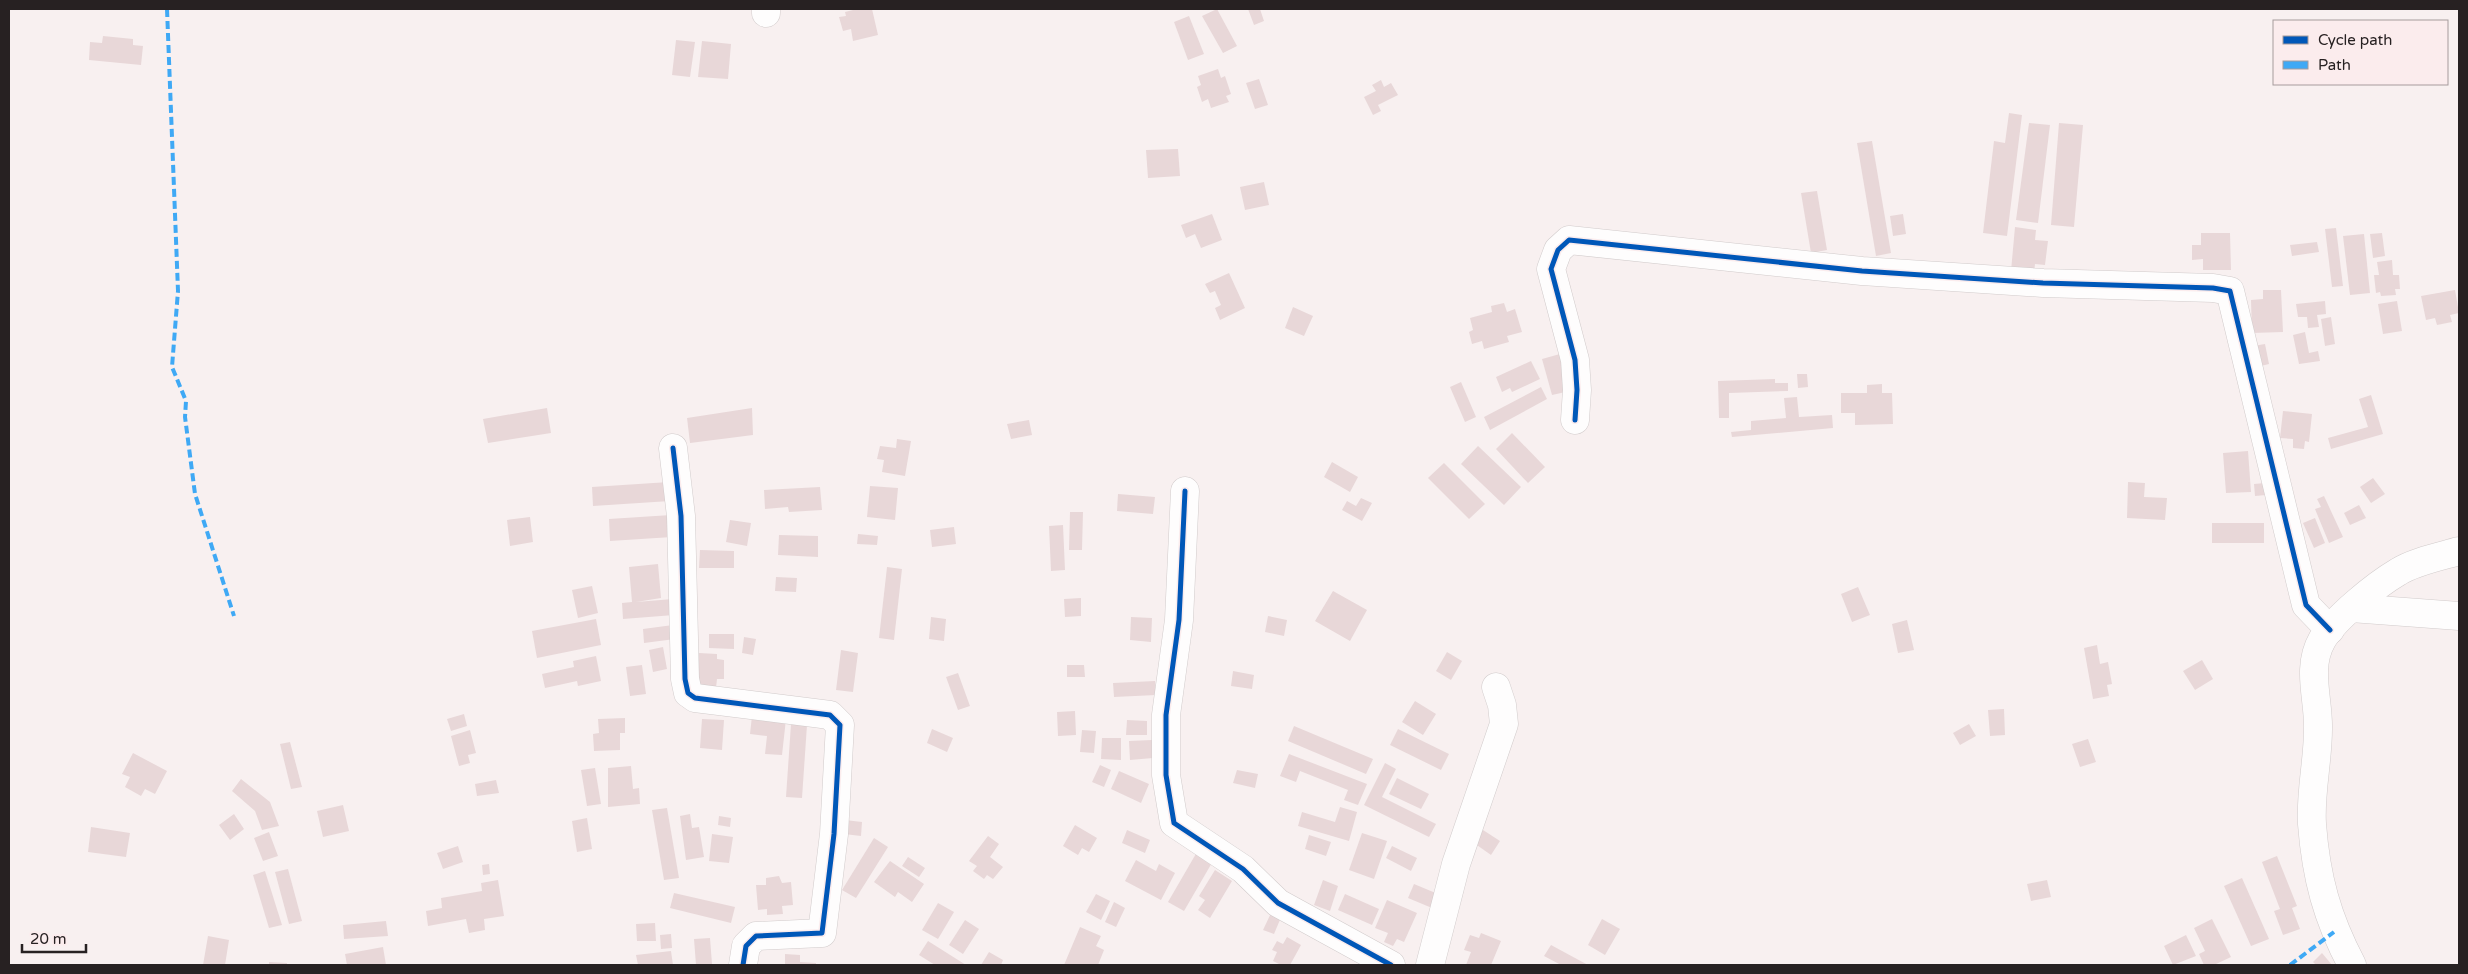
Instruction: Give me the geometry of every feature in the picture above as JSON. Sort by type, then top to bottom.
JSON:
[{"type":"street","points":[[1575,420],[1577,390],[1575,360],[1551,269],[1558,250],[1569,240],[1862,271],[2043,283],[2213,288],[2230,291],[2306,605],[2330,630]]},
{"type":"street","points":[[673,448],[681,516],[688,693],[695,698],[830,715],[840,725],[834,834],[822,933],[756,936],[746,946],[743,965]]},
{"type":"street","points":[[1185,491],[1179,620],[1166,715],[1166,775],[1174,823],[1243,869],[1278,903],[1391,965]]},
{"type":"street","points":[[2352,965],[2334,932],[2322,893],[2312,823],[2318,728],[2313,679],[2318,650],[2330,630],[2351,608],[2399,571],[2459,551]]},
{"type":"street","points":[[2351,608],[2459,616]]},
{"type":"street","points":[[1430,965],[1456,864],[1504,724],[1502,705],[1496,687]]},
{"type":"building","points":[[857,9],[872,9],[878,35],[853,41],[851,29],[843,31],[839,17],[846,16],[845,12]]},
{"type":"building","points":[[1217,9],[1237,46],[1223,53],[1202,16]]},
{"type":"building","points":[[1248,9],[1260,9],[1264,21],[1254,25]]},
{"type":"building","points":[[1189,16],[1204,54],[1188,60],[1174,22]]},
{"type":"building","points":[[103,36],[133,39],[133,45],[143,46],[141,65],[89,60],[90,42],[102,43]]},
{"type":"building","points":[[676,40],[695,42],[690,77],[672,75]]},
{"type":"building","points":[[702,41],[731,44],[728,79],[698,77]]},
{"type":"building","points":[[1218,69],[1221,78],[1225,76],[1231,94],[1226,96],[1229,102],[1211,108],[1208,99],[1202,102],[1197,87],[1201,85],[1198,76]]},
{"type":"building","points":[[1259,79],[1268,105],[1255,109],[1246,83]]},
{"type":"building","points":[[1381,80],[1384,87],[1391,83],[1398,95],[1378,105],[1381,111],[1373,115],[1364,97],[1376,91],[1372,85]]},
{"type":"building","points":[[2009,113],[2022,115],[2007,236],[1983,233],[1994,141],[2005,143]]},
{"type":"building","points":[[2029,123],[2050,125],[2038,223],[2016,220]]},
{"type":"building","points":[[2059,123],[2083,125],[2074,227],[2051,225]]},
{"type":"building","points":[[1872,141],[1891,253],[1876,256],[1857,143]]},
{"type":"building","points":[[1178,149],[1180,176],[1148,178],[1146,150]]},
{"type":"building","points":[[1264,182],[1269,205],[1245,210],[1240,187]]},
{"type":"building","points":[[1817,191],[1827,250],[1811,253],[1801,193]]},
{"type":"building","points":[[1212,214],[1222,240],[1201,248],[1195,234],[1186,238],[1181,225]]},
{"type":"building","points":[[1903,214],[1906,234],[1893,236],[1890,216]]},
{"type":"building","points":[[2015,227],[2036,230],[2035,240],[2048,241],[2045,265],[2035,264],[2034,273],[2011,271]]},
{"type":"building","points":[[2336,228],[2343,286],[2332,287],[2325,229]]},
{"type":"building","points":[[2201,233],[2230,233],[2231,270],[2203,270],[2203,259],[2192,260],[2192,245],[2201,245]]},
{"type":"building","points":[[2382,233],[2385,256],[2373,258],[2370,234]]},
{"type":"building","points":[[2364,234],[2370,293],[2350,295],[2343,236]]},
{"type":"building","points":[[2317,242],[2319,252],[2292,256],[2290,245]]},
{"type":"building","points":[[2392,260],[2393,275],[2399,275],[2400,289],[2395,289],[2396,295],[2381,296],[2380,292],[2376,293],[2374,275],[2379,275],[2377,262]]},
{"type":"building","points":[[1229,273],[1245,308],[1220,320],[1215,308],[1221,305],[1215,291],[1210,293],[1205,284]]},
{"type":"building","points":[[2263,290],[2281,290],[2283,332],[2252,333],[2251,300],[2263,299]]},
{"type":"building","points":[[2455,290],[2459,313],[2450,315],[2452,322],[2437,325],[2435,318],[2426,320],[2421,296]]},
{"type":"building","points":[[2325,301],[2326,314],[2317,315],[2319,327],[2308,328],[2307,317],[2298,317],[2296,304]]},
{"type":"building","points":[[2397,301],[2402,331],[2383,334],[2378,304]]},
{"type":"building","points":[[1504,303],[1507,312],[1515,309],[1522,332],[1507,336],[1509,342],[1484,349],[1482,341],[1472,344],[1469,332],[1473,330],[1470,318],[1492,312],[1491,306]]},
{"type":"building","points":[[1293,307],[1313,316],[1304,336],[1285,328]]},
{"type":"building","points":[[2331,317],[2335,344],[2325,346],[2321,319]]},
{"type":"building","points":[[2305,332],[2309,353],[2318,351],[2320,361],[2299,364],[2293,335]]},
{"type":"building","points":[[2265,344],[2269,364],[2257,367],[2253,346]]},
{"type":"building","points":[[1560,354],[1570,391],[1552,395],[1542,359]]},
{"type":"building","points":[[1531,361],[1540,379],[1512,392],[1510,388],[1502,392],[1496,377]]},
{"type":"building","points":[[1797,374],[1807,374],[1808,387],[1798,388]]},
{"type":"building","points":[[1775,379],[1775,383],[1788,383],[1788,391],[1729,393],[1729,418],[1719,418],[1718,381]]},
{"type":"building","points":[[1461,382],[1476,417],[1465,422],[1450,387]]},
{"type":"building","points":[[1882,384],[1882,393],[1892,393],[1893,424],[1855,425],[1855,413],[1841,413],[1841,393],[1867,393],[1867,385]]},
{"type":"building","points":[[1541,387],[1547,399],[1490,430],[1484,417]]},
{"type":"building","points":[[2371,395],[2383,434],[2331,449],[2328,438],[2368,427],[2359,399]]},
{"type":"building","points":[[1797,397],[1799,417],[1832,415],[1833,428],[1732,437],[1731,432],[1751,430],[1751,421],[1786,418],[1784,398]]},
{"type":"building","points":[[547,408],[551,433],[488,443],[483,419]]},
{"type":"building","points":[[752,408],[753,435],[690,443],[687,418]]},
{"type":"building","points":[[2283,411],[2312,414],[2309,442],[2305,441],[2304,449],[2293,448],[2293,439],[2280,438]]},
{"type":"building","points":[[1029,420],[1032,435],[1011,439],[1007,424]]},
{"type":"building","points":[[1512,433],[1545,467],[1528,483],[1496,449]]},
{"type":"building","points":[[897,439],[911,441],[905,476],[882,472],[884,460],[877,459],[880,446],[896,448]]},
{"type":"building","points":[[1478,446],[1521,487],[1504,505],[1461,464]]},
{"type":"building","points":[[2248,451],[2251,492],[2226,493],[2223,453]]},
{"type":"building","points":[[1332,462],[1358,477],[1350,492],[1324,477]]},
{"type":"building","points":[[1444,463],[1485,504],[1469,519],[1428,478]]},
{"type":"building","points":[[2373,478],[2385,494],[2371,503],[2360,487]]},
{"type":"building","points":[[669,482],[670,501],[593,506],[592,487]]},
{"type":"building","points":[[2128,482],[2145,483],[2144,497],[2167,498],[2165,520],[2127,518]]},
{"type":"building","points":[[2265,483],[2266,495],[2255,496],[2254,484]]},
{"type":"building","points":[[870,486],[898,488],[895,520],[867,517]]},
{"type":"building","points":[[820,487],[822,510],[789,512],[788,507],[765,509],[764,490]]},
{"type":"building","points":[[1118,494],[1155,497],[1153,514],[1117,511]]},
{"type":"building","points":[[2324,496],[2343,537],[2329,543],[2315,509],[2321,507],[2317,499]]},
{"type":"building","points":[[1361,498],[1372,503],[1362,521],[1342,510],[1347,501],[1356,506]]},
{"type":"building","points":[[2359,505],[2366,518],[2350,525],[2344,513]]},
{"type":"building","points":[[1070,512],[1083,512],[1082,550],[1069,550]]},
{"type":"building","points":[[671,515],[672,537],[610,541],[609,519]]},
{"type":"building","points":[[530,517],[533,542],[510,546],[507,520]]},
{"type":"building","points":[[2315,518],[2325,543],[2314,548],[2303,523]]},
{"type":"building","points":[[730,520],[751,523],[747,546],[726,542]]},
{"type":"building","points":[[2212,523],[2264,523],[2264,543],[2212,543]]},
{"type":"building","points":[[1063,525],[1065,570],[1051,571],[1049,526]]},
{"type":"building","points":[[954,527],[956,544],[932,547],[930,530]]},
{"type":"building","points":[[858,534],[878,536],[877,545],[857,544]]},
{"type":"building","points":[[779,535],[818,536],[818,557],[778,555]]},
{"type":"building","points":[[700,550],[734,551],[734,568],[699,568]]},
{"type":"building","points":[[658,564],[661,598],[636,602],[673,599],[674,615],[623,619],[622,603],[632,602],[629,567]]},
{"type":"building","points":[[887,567],[902,569],[894,640],[879,638]]},
{"type":"building","points":[[776,577],[797,578],[796,592],[775,591]]},
{"type":"building","points":[[592,586],[598,613],[578,618],[572,590]]},
{"type":"building","points":[[1858,587],[1870,615],[1852,622],[1841,594]]},
{"type":"building","points":[[1333,591],[1367,610],[1350,641],[1315,621]]},
{"type":"building","points":[[1081,598],[1081,616],[1065,617],[1064,599]]},
{"type":"building","points":[[1268,616],[1287,620],[1284,636],[1265,632]]},
{"type":"building","points":[[931,617],[946,619],[944,641],[929,639]]},
{"type":"building","points":[[1131,617],[1152,618],[1151,642],[1130,640]]},
{"type":"building","points":[[596,619],[601,645],[537,658],[532,631]]},
{"type":"building","points":[[1907,620],[1914,650],[1898,653],[1892,624]]},
{"type":"building","points":[[673,625],[675,639],[644,643],[643,629]]},
{"type":"building","points":[[709,634],[734,634],[734,649],[709,648]]},
{"type":"building","points":[[744,637],[756,639],[753,655],[742,653]]},
{"type":"building","points":[[2097,645],[2100,664],[2108,662],[2112,684],[2107,685],[2109,696],[2093,699],[2084,648]]},
{"type":"building","points":[[663,647],[667,669],[653,672],[649,650]]},
{"type":"building","points":[[841,650],[858,653],[853,692],[836,690]]},
{"type":"building","points":[[1447,652],[1462,661],[1451,680],[1436,671]]},
{"type":"building","points":[[699,653],[717,654],[717,659],[724,660],[724,679],[717,679],[716,688],[698,687]]},
{"type":"building","points":[[596,656],[601,681],[578,686],[577,681],[545,688],[542,674],[574,667],[573,661]]},
{"type":"building","points":[[2202,660],[2213,679],[2195,690],[2183,671]]},
{"type":"building","points":[[642,665],[646,694],[630,696],[626,667]]},
{"type":"building","points":[[1067,665],[1084,665],[1085,677],[1067,677]]},
{"type":"building","points":[[1233,671],[1254,675],[1252,689],[1231,686]]},
{"type":"building","points":[[958,673],[970,706],[958,710],[946,677]]},
{"type":"building","points":[[1155,681],[1156,695],[1114,697],[1113,683]]},
{"type":"building","points":[[1415,701],[1436,714],[1423,735],[1402,722]]},
{"type":"building","points":[[2004,709],[2005,735],[1990,736],[1988,710]]},
{"type":"building","points":[[1075,711],[1076,735],[1058,736],[1057,712]]},
{"type":"building","points":[[464,714],[467,726],[451,731],[447,719]]},
{"type":"building","points":[[752,716],[786,719],[782,755],[765,754],[767,736],[750,734]]},
{"type":"building","points":[[625,718],[625,733],[620,733],[620,750],[594,751],[593,734],[599,733],[598,719]]},
{"type":"building","points":[[702,719],[724,720],[722,750],[700,748]]},
{"type":"building","points":[[1127,720],[1147,721],[1147,735],[1126,735]]},
{"type":"building","points":[[791,724],[807,725],[802,798],[786,797]]},
{"type":"building","points":[[1969,724],[1976,736],[1960,745],[1953,733]]},
{"type":"building","points":[[1294,726],[1373,759],[1366,774],[1288,741]]},
{"type":"building","points":[[932,729],[953,738],[947,752],[927,743]]},
{"type":"building","points":[[1398,729],[1449,754],[1441,770],[1390,745]]},
{"type":"building","points":[[470,730],[476,753],[468,755],[470,763],[459,766],[451,736]]},
{"type":"building","points":[[1082,730],[1096,731],[1094,753],[1080,752]]},
{"type":"building","points":[[1102,738],[1121,738],[1121,760],[1101,759]]},
{"type":"building","points":[[2088,739],[2096,762],[2080,767],[2072,744]]},
{"type":"building","points":[[1152,740],[1153,758],[1130,760],[1129,741]]},
{"type":"building","points":[[290,742],[302,787],[291,789],[280,744]]},
{"type":"building","points":[[133,753],[167,771],[155,794],[145,789],[141,796],[125,787],[130,777],[122,774]]},
{"type":"building","points":[[1289,754],[1367,784],[1358,805],[1344,800],[1348,790],[1300,771],[1296,782],[1280,776]]},
{"type":"building","points":[[1385,763],[1396,769],[1382,797],[1436,824],[1429,837],[1364,805]]},
{"type":"building","points":[[1100,765],[1111,770],[1104,787],[1092,782]]},
{"type":"building","points":[[631,766],[633,789],[639,788],[640,804],[608,807],[608,768]]},
{"type":"building","points":[[595,768],[601,804],[587,806],[581,770]]},
{"type":"building","points":[[1237,770],[1258,774],[1255,788],[1233,783]]},
{"type":"building","points":[[1119,771],[1149,784],[1141,803],[1111,789]]},
{"type":"building","points":[[1397,778],[1429,794],[1421,809],[1389,794]]},
{"type":"building","points":[[241,779],[270,802],[279,826],[262,830],[255,811],[232,791]]},
{"type":"building","points":[[496,780],[499,793],[477,796],[475,784]]},
{"type":"building","points":[[343,805],[349,831],[323,837],[317,811]]},
{"type":"building","points":[[1340,807],[1357,812],[1349,841],[1298,826],[1302,812],[1335,822]]},
{"type":"building","points":[[667,808],[679,878],[664,880],[652,810]]},
{"type":"building","points":[[234,814],[244,829],[230,840],[219,825]]},
{"type":"building","points":[[690,814],[692,828],[699,827],[704,857],[686,860],[680,816]]},
{"type":"building","points":[[719,816],[731,818],[730,827],[718,825]]},
{"type":"building","points":[[587,818],[592,849],[577,852],[572,821]]},
{"type":"building","points":[[845,820],[862,822],[861,836],[844,834]]},
{"type":"building","points":[[1075,825],[1097,838],[1089,852],[1082,848],[1078,855],[1063,846]]},
{"type":"building","points":[[91,827],[130,833],[126,857],[88,852]]},
{"type":"building","points":[[1127,830],[1150,840],[1145,853],[1122,843]]},
{"type":"building","points":[[1483,830],[1500,841],[1491,855],[1474,843]]},
{"type":"building","points":[[269,832],[278,856],[263,861],[254,838]]},
{"type":"building","points":[[1362,833],[1387,841],[1374,879],[1349,870]]},
{"type":"building","points":[[712,834],[733,837],[729,863],[709,861]]},
{"type":"building","points":[[1309,835],[1331,842],[1326,856],[1305,849]]},
{"type":"building","points":[[988,836],[999,844],[990,857],[1003,867],[993,879],[987,875],[984,879],[973,871],[977,866],[969,861]]},
{"type":"building","points":[[874,838],[888,847],[856,898],[842,890]]},
{"type":"building","points":[[458,846],[463,862],[443,869],[437,853]]},
{"type":"building","points":[[1392,846],[1417,858],[1411,871],[1386,858]]},
{"type":"building","points":[[1197,852],[1213,861],[1184,911],[1168,902]]},
{"type":"building","points":[[2277,856],[2297,906],[2292,908],[2300,929],[2283,935],[2274,911],[2280,909],[2262,862]]},
{"type":"building","points":[[908,857],[925,868],[919,877],[902,866]]},
{"type":"building","points":[[1136,860],[1156,871],[1159,864],[1175,873],[1161,900],[1125,881]]},
{"type":"building","points":[[890,861],[924,884],[912,902],[898,892],[895,897],[874,882]]},
{"type":"building","points":[[489,864],[490,874],[483,875],[482,865]]},
{"type":"building","points":[[288,869],[302,921],[289,924],[275,872]]},
{"type":"building","points":[[1215,870],[1232,881],[1210,918],[1198,910],[1205,900],[1199,896]]},
{"type":"building","points":[[265,871],[282,925],[269,928],[253,875]]},
{"type":"building","points":[[779,876],[782,883],[791,882],[793,905],[782,906],[783,914],[767,915],[767,909],[758,910],[756,885],[766,885],[766,878]]},
{"type":"building","points":[[2242,878],[2269,939],[2251,946],[2224,886]]},
{"type":"building","points":[[498,880],[504,916],[484,919],[485,930],[469,933],[466,919],[428,926],[426,911],[442,908],[441,898],[482,891],[481,883]]},
{"type":"building","points":[[1323,880],[1338,886],[1330,911],[1314,905]]},
{"type":"building","points":[[2047,880],[2051,897],[2031,901],[2027,884]]},
{"type":"building","points":[[1414,884],[1438,894],[1432,908],[1408,898]]},
{"type":"building","points":[[674,893],[735,907],[731,923],[670,908]]},
{"type":"building","points":[[1096,894],[1110,901],[1101,920],[1086,912]]},
{"type":"building","points":[[1345,894],[1379,909],[1372,925],[1338,910]]},
{"type":"building","points":[[1387,900],[1417,913],[1404,942],[1397,939],[1393,946],[1384,942],[1388,933],[1375,928]]},
{"type":"building","points":[[1114,902],[1125,908],[1116,927],[1105,922]]},
{"type":"building","points":[[938,903],[954,912],[938,939],[922,930]]},
{"type":"building","points":[[1272,911],[1282,915],[1274,934],[1263,930]]},
{"type":"building","points":[[1602,919],[1620,929],[1605,955],[1588,945]]},
{"type":"building","points":[[2212,919],[2231,957],[2214,965],[2204,965],[2199,954],[2205,951],[2194,928]]},
{"type":"building","points":[[965,920],[979,929],[963,954],[949,945]]},
{"type":"building","points":[[386,921],[388,936],[344,939],[343,925]]},
{"type":"building","points":[[655,923],[656,941],[637,941],[636,924]]},
{"type":"building","points":[[1080,927],[1101,936],[1096,946],[1104,950],[1098,965],[1064,965]]},
{"type":"building","points":[[1481,933],[1501,941],[1491,965],[1466,965],[1471,952],[1464,950],[1470,935],[1479,938]]},
{"type":"building","points":[[671,934],[672,948],[661,949],[660,935]]},
{"type":"building","points":[[2186,935],[2196,956],[2173,965],[2164,946]]},
{"type":"building","points":[[208,936],[229,940],[225,965],[203,965]]},
{"type":"building","points":[[1287,937],[1301,945],[1290,965],[1281,965],[1273,961],[1277,952],[1272,950],[1277,941],[1283,944]]},
{"type":"building","points":[[710,938],[712,964],[696,965],[694,939]]},
{"type":"building","points":[[928,941],[966,965],[935,965],[919,955]]},
{"type":"building","points":[[1551,945],[1588,965],[1561,965],[1544,956]]},
{"type":"building","points":[[383,947],[386,965],[347,965],[345,954]]},
{"type":"building","points":[[671,951],[673,965],[638,965],[636,955]]},
{"type":"building","points":[[989,952],[1003,960],[1001,965],[981,965]]},
{"type":"building","points":[[2322,953],[2332,965],[2316,965],[2313,962]]},
{"type":"building","points":[[785,954],[800,955],[800,962],[816,963],[816,965],[785,965]]},
{"type":"building","points":[[269,962],[287,963],[287,965],[269,965]]},
{"type":"marked path","points":[[167,9],[178,291],[172,367],[186,401],[185,417],[195,494],[234,616]]},
{"type":"marked path","points":[[2290,965],[2334,932]]},
{"type":"cycle path","points":[[1575,420],[1577,390],[1575,360],[1551,269],[1558,250],[1569,240],[1862,271],[2043,283],[2213,288],[2230,291],[2306,605],[2330,630]]},
{"type":"cycle path","points":[[673,448],[681,516],[685,679],[688,693],[695,698],[830,715],[840,725],[834,834],[822,933],[756,936],[746,946],[743,965]]},
{"type":"cycle path","points":[[1185,491],[1179,620],[1166,715],[1166,775],[1174,823],[1243,869],[1278,903],[1391,965]]}]
